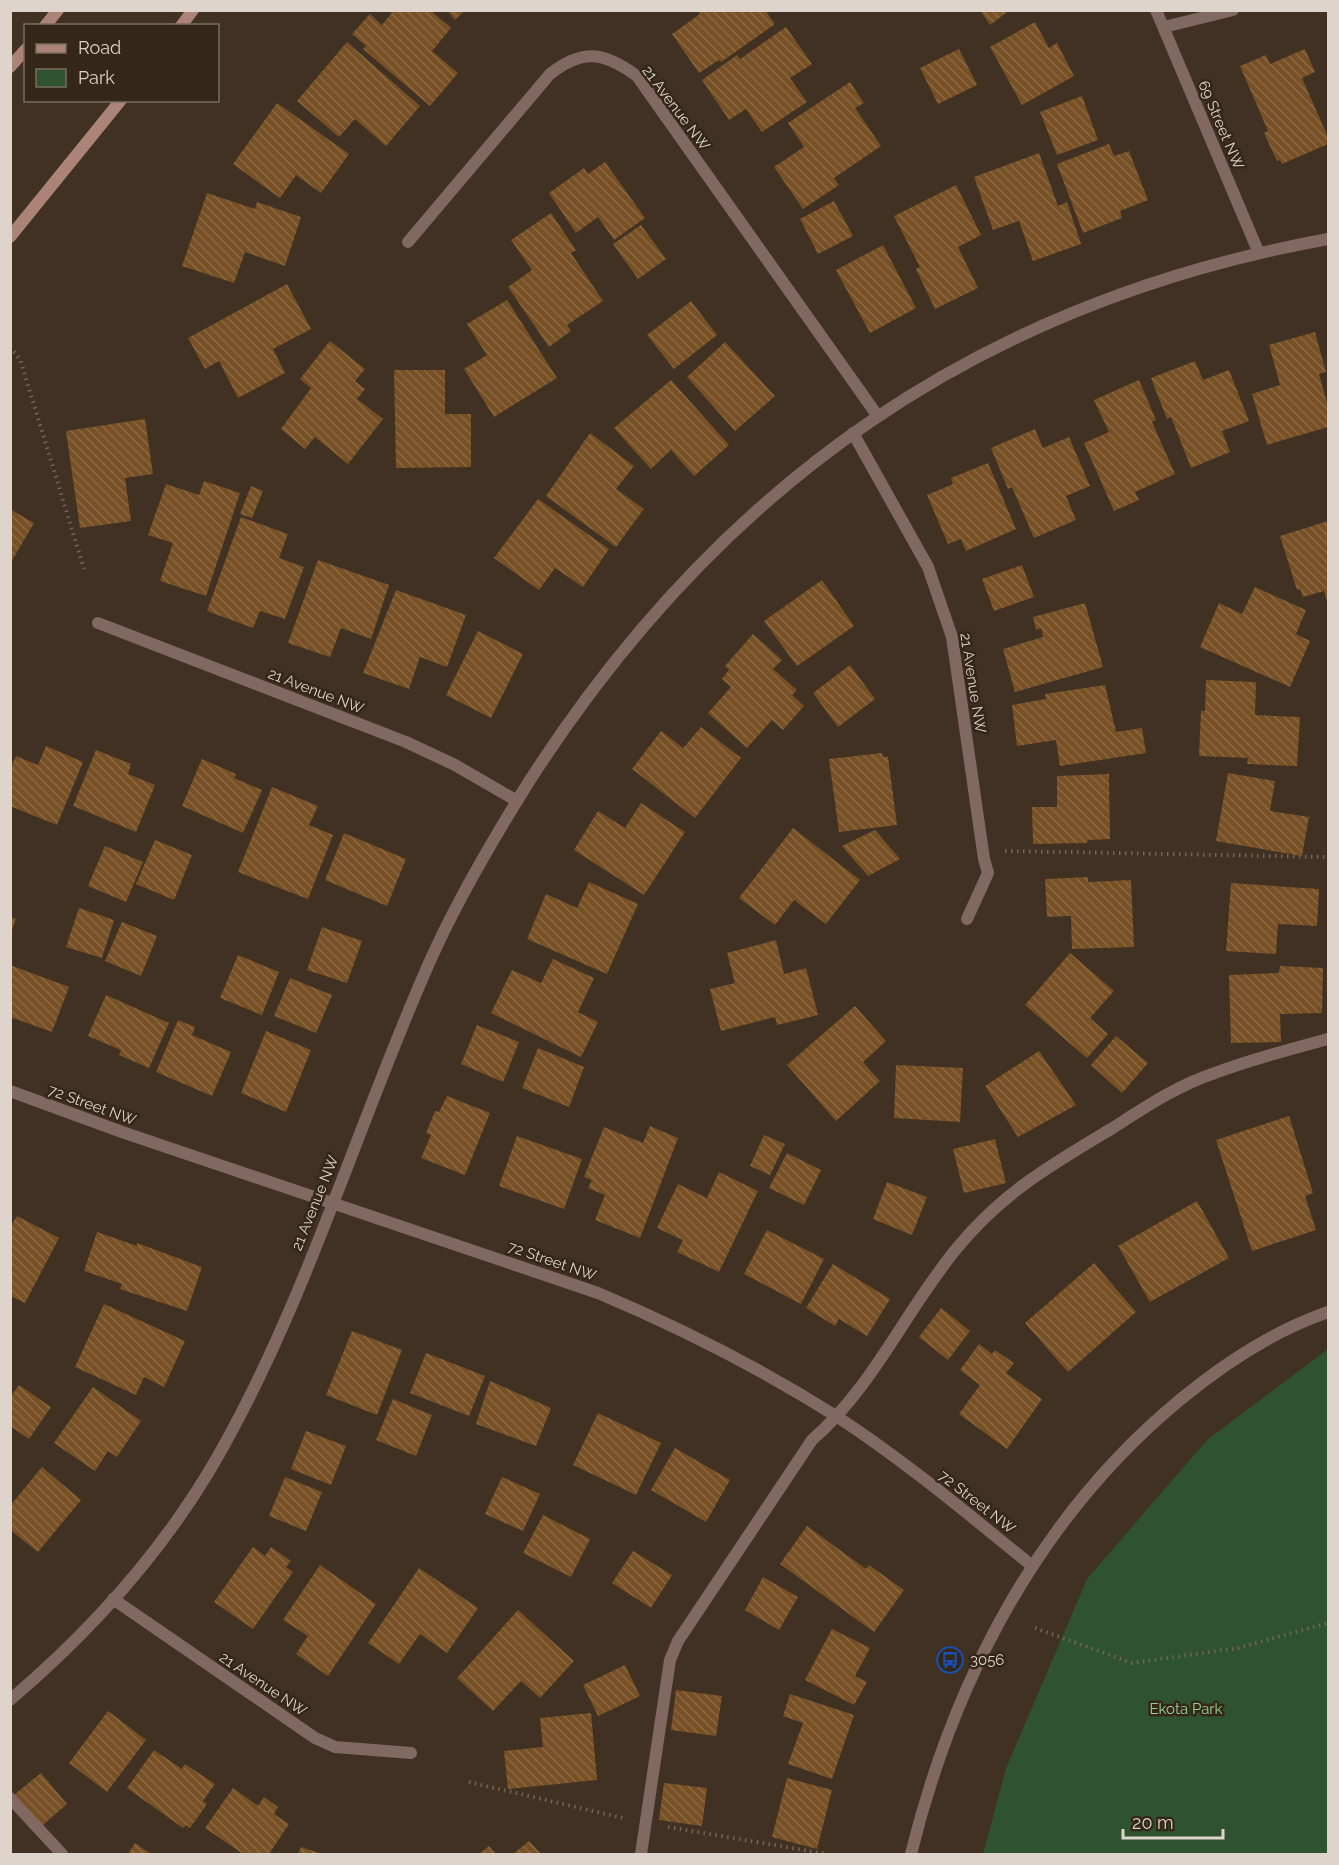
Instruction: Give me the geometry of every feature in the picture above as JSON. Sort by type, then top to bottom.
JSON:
[{"type":"main road","points":[[47,24],[58,10]]},
{"type":"main road","points":[[182,24],[193,10]]},
{"type":"main road","points":[[10,68],[24,51]]},
{"type":"main road","points":[[10,237],[120,102]]},
{"type":"street","name":"69 Street NW","points":[[1156,10],[1258,251]]},
{"type":"street","points":[[1164,27],[1233,10]]},
{"type":"street","name":"21 Avenue NW","points":[[408,242],[550,74],[576,58],[591,55],[617,61],[637,76],[877,415]]},
{"type":"street","name":"21 Avenue NW","points":[[10,1700],[66,1651],[113,1599],[182,1511],[216,1459],[252,1394],[282,1327],[430,961],[475,869],[565,726],[604,674],[675,591],[735,530],[797,475],[877,415],[971,359],[1025,332],[1169,277],[1258,251],[1329,239]]},
{"type":"street","name":"21 Avenue NW","points":[[853,433],[928,567],[952,637],[988,873],[968,919]]},
{"type":"street","name":"21 Avenue NW","points":[[98,624],[406,742],[455,765],[517,801]]},
{"type":"street","points":[[641,1854],[670,1660],[678,1641],[812,1440],[838,1418],[859,1393],[955,1250],[986,1214],[1025,1182],[1155,1101],[1213,1073],[1329,1039]]},
{"type":"street","name":"72 Street NW","points":[[10,1091],[122,1132],[620,1302],[726,1352],[838,1418],[935,1488],[1031,1565]]},
{"type":"street","points":[[911,1854],[940,1753],[966,1689],[1031,1565],[1094,1483],[1156,1419],[1228,1362],[1275,1333],[1329,1312]]},
{"type":"street","name":"21 Avenue NW","points":[[113,1599],[315,1738],[335,1747],[411,1753]]},
{"type":"street","points":[[10,1798],[62,1854]]},
{"type":"path","points":[[10,347],[20,359],[84,569]]},
{"type":"path","points":[[1005,851],[1329,857]]},
{"type":"path","points":[[1035,1628],[1132,1663],[1238,1648],[1329,1623]]},
{"type":"green space","name":"Ekota Park","points":[[1328,1349],[1328,1854],[983,1854],[1006,1768],[1087,1579],[1207,1440]]},
{"type":"building","points":[[394,10],[430,10],[451,28],[432,51],[458,73],[430,106],[363,49],[366,46],[352,34],[370,14],[382,25]]},
{"type":"building","points":[[447,10],[465,10],[455,20]]},
{"type":"building","points":[[698,10],[765,10],[775,24],[721,62],[719,60],[699,73],[672,34],[700,14]]},
{"type":"building","points":[[980,10],[1010,10],[990,25]]},
{"type":"building","points":[[1035,22],[1049,48],[1057,43],[1074,76],[1022,105],[990,47]]},
{"type":"building","points":[[786,27],[812,64],[790,78],[807,102],[762,132],[746,109],[729,120],[702,80],[737,55],[740,59]]},
{"type":"building","points":[[347,42],[420,106],[386,146],[355,119],[339,137],[297,101]]},
{"type":"building","points":[[959,49],[977,85],[938,104],[920,68]]},
{"type":"building","points":[[1305,49],[1315,72],[1302,78],[1328,137],[1328,144],[1282,164],[1280,160],[1277,161],[1264,133],[1268,131],[1240,66],[1266,55],[1270,64]]},
{"type":"building","points":[[850,82],[864,103],[855,108],[881,146],[834,178],[839,185],[803,209],[774,167],[804,147],[788,123]]},
{"type":"building","points":[[1082,96],[1098,140],[1057,155],[1040,112]]},
{"type":"building","points":[[277,103],[349,154],[321,193],[296,175],[280,198],[233,164]]},
{"type":"building","points":[[1109,144],[1114,156],[1129,151],[1148,200],[1120,211],[1122,218],[1083,233],[1057,164]]},
{"type":"building","points":[[1039,153],[1058,206],[1067,202],[1081,244],[1033,261],[1019,221],[993,230],[974,177]]},
{"type":"building","points":[[605,162],[645,218],[614,240],[598,217],[576,233],[549,193],[584,168],[588,174]]},
{"type":"building","points":[[956,185],[981,235],[958,247],[978,288],[935,309],[916,269],[920,267],[894,216]]},
{"type":"building","points":[[207,193],[255,209],[257,202],[301,217],[285,266],[245,252],[234,283],[182,266]]},
{"type":"building","points":[[834,201],[853,236],[818,254],[800,219]]},
{"type":"building","points":[[551,213],[576,250],[571,253],[603,301],[567,325],[571,331],[549,347],[508,287],[532,270],[511,240]]},
{"type":"building","points":[[641,225],[666,259],[638,279],[613,244]]},
{"type":"building","points":[[883,245],[916,308],[870,333],[836,270]]},
{"type":"building","points":[[287,284],[311,329],[273,349],[285,373],[238,398],[219,361],[205,369],[188,338]]},
{"type":"building","points":[[507,300],[557,378],[494,417],[464,369],[487,355],[467,324]]},
{"type":"building","points":[[691,301],[717,335],[674,369],[647,335]]},
{"type":"building","points":[[1315,332],[1326,372],[1319,374],[1328,407],[1328,427],[1267,445],[1252,394],[1280,385],[1269,345]]},
{"type":"building","points":[[330,341],[365,369],[355,381],[365,389],[357,399],[383,419],[348,464],[315,437],[305,449],[281,429],[311,388],[300,379]]},
{"type":"building","points":[[725,342],[775,396],[735,431],[687,377]]},
{"type":"building","points":[[1195,361],[1203,380],[1229,370],[1249,421],[1222,431],[1230,452],[1191,468],[1171,417],[1167,419],[1151,378]]},
{"type":"building","points":[[394,370],[445,370],[445,414],[471,414],[471,467],[396,468]]},
{"type":"building","points":[[671,380],[729,445],[694,476],[671,450],[651,469],[614,428]]},
{"type":"building","points":[[1139,380],[1156,420],[1152,422],[1175,474],[1135,492],[1139,500],[1114,511],[1084,443],[1109,432],[1094,400]]},
{"type":"building","points":[[145,419],[153,474],[125,478],[131,521],[80,528],[66,431]]},
{"type":"building","points":[[1035,429],[1043,448],[1069,437],[1090,486],[1066,496],[1076,520],[1034,538],[1012,487],[1008,489],[991,448]]},
{"type":"building","points":[[590,433],[634,466],[616,489],[644,509],[616,547],[546,496]]},
{"type":"building","points":[[988,463],[1016,529],[966,551],[961,539],[948,544],[927,495],[953,484],[951,478]]},
{"type":"building","points":[[204,481],[240,493],[206,596],[160,581],[173,543],[148,535],[166,484],[199,495]]},
{"type":"building","points":[[251,486],[263,491],[252,518],[240,514]]},
{"type":"building","points":[[538,499],[609,549],[583,587],[555,568],[539,590],[494,558]]},
{"type":"building","points":[[10,509],[34,523],[10,564]]},
{"type":"building","points":[[241,517],[288,534],[279,558],[304,567],[285,619],[260,611],[253,628],[207,611]]},
{"type":"building","points":[[1328,521],[1328,604],[1324,591],[1303,597],[1300,589],[1297,590],[1280,536]]},
{"type":"building","points":[[318,560],[389,585],[371,639],[341,628],[330,657],[288,643]]},
{"type":"building","points":[[1022,565],[1034,597],[994,611],[982,579]]},
{"type":"building","points":[[822,580],[854,626],[797,666],[764,621]]},
{"type":"building","points":[[1255,587],[1306,610],[1296,634],[1310,641],[1290,687],[1200,647],[1219,603],[1242,614]]},
{"type":"building","points":[[396,590],[466,615],[447,667],[420,657],[409,689],[363,673]]},
{"type":"building","points":[[1085,603],[1103,667],[1015,692],[1003,649],[1043,637],[1041,628],[1036,630],[1033,617]]},
{"type":"building","points":[[478,631],[523,654],[491,718],[446,695]]},
{"type":"building","points":[[753,634],[782,660],[773,669],[797,690],[792,695],[804,706],[783,730],[772,720],[747,748],[708,713],[731,687],[722,679],[729,670],[725,666]]},
{"type":"building","points":[[850,665],[875,699],[838,727],[813,693]]},
{"type":"building","points":[[1206,680],[1256,682],[1255,715],[1300,717],[1297,766],[1247,764],[1248,758],[1199,756],[1201,711],[1205,711]]},
{"type":"building","points":[[1105,685],[1116,732],[1142,728],[1146,753],[1060,766],[1056,740],[1017,746],[1012,705],[1046,699],[1045,694]]},
{"type":"building","points":[[701,727],[741,758],[695,818],[632,769],[661,731],[683,748]]},
{"type":"building","points":[[46,746],[83,762],[57,825],[10,806],[10,769],[16,756],[38,765]]},
{"type":"building","points":[[96,750],[131,764],[128,774],[155,785],[136,832],[73,806]]},
{"type":"building","points":[[882,753],[883,757],[888,757],[897,825],[839,832],[829,759]]},
{"type":"building","points":[[202,759],[236,774],[234,778],[262,790],[243,833],[182,806]]},
{"type":"building","points":[[1228,773],[1275,781],[1270,811],[1309,817],[1302,856],[1216,841]]},
{"type":"building","points":[[1109,774],[1110,839],[1088,840],[1087,843],[1033,844],[1032,807],[1057,807],[1057,776]]},
{"type":"building","points":[[272,787],[318,806],[309,825],[333,835],[308,899],[238,872]]},
{"type":"building","points":[[641,803],[685,832],[644,895],[574,850],[598,811],[625,828]]},
{"type":"building","points":[[793,828],[860,880],[826,924],[794,900],[775,925],[739,898]]},
{"type":"building","points":[[875,830],[900,859],[868,876],[842,846]]},
{"type":"building","points":[[344,833],[406,859],[387,906],[325,880]]},
{"type":"building","points":[[155,840],[192,855],[174,900],[136,884]]},
{"type":"building","points":[[105,846],[143,862],[126,902],[88,886]]},
{"type":"building","points":[[1088,877],[1088,882],[1131,880],[1134,947],[1072,949],[1071,916],[1047,917],[1045,879]]},
{"type":"building","points":[[589,882],[638,904],[607,974],[527,939],[546,894],[577,908]]},
{"type":"building","points":[[1231,883],[1319,889],[1317,926],[1278,924],[1276,954],[1226,951]]},
{"type":"building","points":[[79,908],[114,920],[102,958],[66,947]]},
{"type":"building","points":[[10,917],[16,919],[11,933],[10,933]]},
{"type":"building","points":[[122,922],[157,936],[141,976],[105,961]]},
{"type":"building","points":[[322,927],[362,941],[347,983],[307,970]]},
{"type":"building","points":[[776,940],[784,974],[806,968],[818,1015],[777,1025],[775,1017],[721,1031],[710,989],[735,983],[727,953]]},
{"type":"building","points":[[1070,953],[1114,991],[1090,1018],[1108,1034],[1087,1058],[1025,1005]]},
{"type":"building","points":[[238,955],[279,972],[262,1015],[220,998]]},
{"type":"building","points":[[553,959],[594,978],[578,1012],[598,1022],[581,1057],[491,1013],[512,970],[541,983]]},
{"type":"building","points":[[10,965],[69,987],[52,1032],[10,1017]]},
{"type":"building","points":[[1280,966],[1323,968],[1322,1013],[1280,1014],[1281,1042],[1231,1043],[1229,975],[1279,973]]},
{"type":"building","points":[[290,978],[332,995],[316,1033],[274,1016]]},
{"type":"building","points":[[106,995],[169,1023],[149,1068],[119,1055],[121,1050],[88,1036]]},
{"type":"building","points":[[855,1006],[886,1041],[863,1062],[880,1081],[836,1121],[787,1065]]},
{"type":"building","points":[[178,1020],[195,1027],[192,1035],[231,1052],[212,1096],[156,1072]]},
{"type":"building","points":[[477,1025],[519,1042],[503,1082],[461,1064]]},
{"type":"building","points":[[266,1031],[311,1050],[286,1112],[241,1093]]},
{"type":"building","points":[[1116,1036],[1148,1063],[1122,1093],[1091,1065]]},
{"type":"building","points":[[538,1048],[584,1067],[569,1107],[522,1088]]},
{"type":"building","points":[[1039,1051],[1076,1105],[1018,1137],[985,1086]]},
{"type":"building","points":[[896,1065],[963,1068],[960,1122],[894,1118]]},
{"type":"building","points":[[447,1096],[490,1113],[465,1175],[421,1158],[431,1135],[426,1133],[435,1111],[439,1112]]},
{"type":"building","points":[[1289,1116],[1313,1193],[1305,1196],[1316,1230],[1252,1251],[1216,1140]]},
{"type":"building","points":[[650,1126],[678,1138],[640,1238],[595,1220],[605,1195],[588,1188],[592,1180],[584,1177],[604,1127],[643,1143]]},
{"type":"building","points":[[764,1135],[785,1144],[770,1175],[750,1166]]},
{"type":"building","points":[[517,1136],[582,1159],[564,1209],[499,1186]]},
{"type":"building","points":[[995,1139],[1006,1183],[964,1193],[953,1149]]},
{"type":"building","points":[[787,1153],[821,1170],[804,1205],[769,1188]]},
{"type":"building","points":[[719,1172],[758,1191],[719,1272],[677,1252],[683,1240],[657,1228],[678,1184],[707,1198]]},
{"type":"building","points":[[887,1182],[927,1197],[912,1235],[873,1219]]},
{"type":"building","points":[[1197,1201],[1229,1258],[1150,1302],[1118,1246]]},
{"type":"building","points":[[17,1216],[59,1238],[25,1303],[10,1296],[10,1227]]},
{"type":"building","points":[[767,1230],[824,1259],[801,1304],[744,1274]]},
{"type":"building","points":[[97,1232],[137,1246],[137,1243],[202,1267],[187,1311],[120,1289],[122,1284],[84,1271]]},
{"type":"building","points":[[1094,1263],[1136,1312],[1068,1372],[1025,1323]]},
{"type":"building","points":[[833,1264],[890,1299],[867,1336],[839,1319],[835,1326],[806,1308]]},
{"type":"building","points":[[104,1304],[185,1341],[164,1387],[144,1377],[136,1395],[75,1367]]},
{"type":"building","points":[[941,1308],[970,1331],[948,1360],[919,1337]]},
{"type":"building","points":[[352,1331],[402,1350],[377,1415],[326,1395]]},
{"type":"building","points":[[979,1344],[992,1354],[995,1350],[1014,1363],[1006,1373],[1042,1399],[1007,1449],[959,1414],[980,1385],[960,1370]]},
{"type":"building","points":[[426,1353],[485,1376],[469,1416],[410,1393]]},
{"type":"building","points":[[490,1381],[551,1408],[536,1446],[476,1424]]},
{"type":"building","points":[[19,1385],[51,1407],[29,1439],[10,1426],[10,1398]]},
{"type":"building","points":[[93,1387],[141,1421],[117,1457],[108,1451],[95,1471],[54,1443]]},
{"type":"building","points":[[393,1399],[432,1415],[416,1456],[376,1440]]},
{"type":"building","points":[[598,1413],[661,1443],[636,1495],[573,1465]]},
{"type":"building","points":[[306,1431],[346,1446],[331,1485],[291,1469]]},
{"type":"building","points":[[675,1448],[730,1480],[706,1522],[651,1490]]},
{"type":"building","points":[[42,1467],[81,1500],[38,1552],[10,1530],[10,1506]]},
{"type":"building","points":[[285,1477],[322,1492],[306,1531],[269,1516]]},
{"type":"building","points":[[502,1477],[540,1494],[523,1531],[485,1514]]},
{"type":"building","points":[[543,1515],[590,1539],[571,1577],[523,1553]]},
{"type":"building","points":[[807,1526],[866,1569],[869,1565],[904,1590],[874,1632],[780,1564]]},
{"type":"building","points":[[253,1547],[265,1556],[271,1547],[291,1561],[286,1567],[293,1572],[253,1629],[214,1602]]},
{"type":"building","points":[[633,1551],[672,1575],[651,1608],[612,1583]]},
{"type":"building","points":[[320,1565],[376,1604],[328,1676],[296,1654],[308,1636],[283,1620]]},
{"type":"building","points":[[419,1568],[478,1608],[447,1653],[420,1634],[399,1664],[368,1643]]},
{"type":"building","points":[[763,1577],[798,1597],[779,1630],[745,1610]]},
{"type":"building","points":[[518,1610],[574,1661],[540,1698],[521,1681],[493,1711],[457,1678]]},
{"type":"building","points":[[832,1629],[870,1648],[855,1676],[867,1682],[854,1705],[805,1680]]},
{"type":"building","points":[[625,1665],[640,1696],[598,1716],[583,1685]]},
{"type":"building","points":[[676,1690],[722,1696],[716,1736],[671,1730]]},
{"type":"building","points":[[790,1694],[854,1715],[832,1779],[788,1764],[803,1723],[783,1716]]},
{"type":"building","points":[[108,1711],[146,1740],[107,1792],[69,1763]]},
{"type":"building","points":[[591,1713],[597,1780],[508,1789],[504,1751],[543,1747],[540,1718]]},
{"type":"building","points":[[154,1750],[182,1769],[185,1764],[215,1784],[203,1801],[207,1804],[190,1828],[186,1825],[183,1828],[127,1788]]},
{"type":"building","points":[[41,1773],[67,1804],[37,1830],[10,1798]]},
{"type":"building","points":[[787,1778],[832,1790],[817,1849],[772,1837]]},
{"type":"building","points":[[664,1783],[707,1788],[702,1826],[659,1820]]},
{"type":"building","points":[[233,1788],[258,1806],[264,1797],[278,1807],[274,1814],[289,1824],[269,1854],[243,1854],[205,1828]]},
{"type":"building","points":[[529,1841],[541,1854],[513,1854]]},
{"type":"building","points":[[135,1843],[151,1854],[128,1854]]},
{"type":"building","points":[[489,1846],[496,1854],[479,1854]]},
{"type":"building","points":[[301,1847],[322,1854],[298,1854]]},
{"type":"place","name":"3056","points":[[950,1660]]}]
